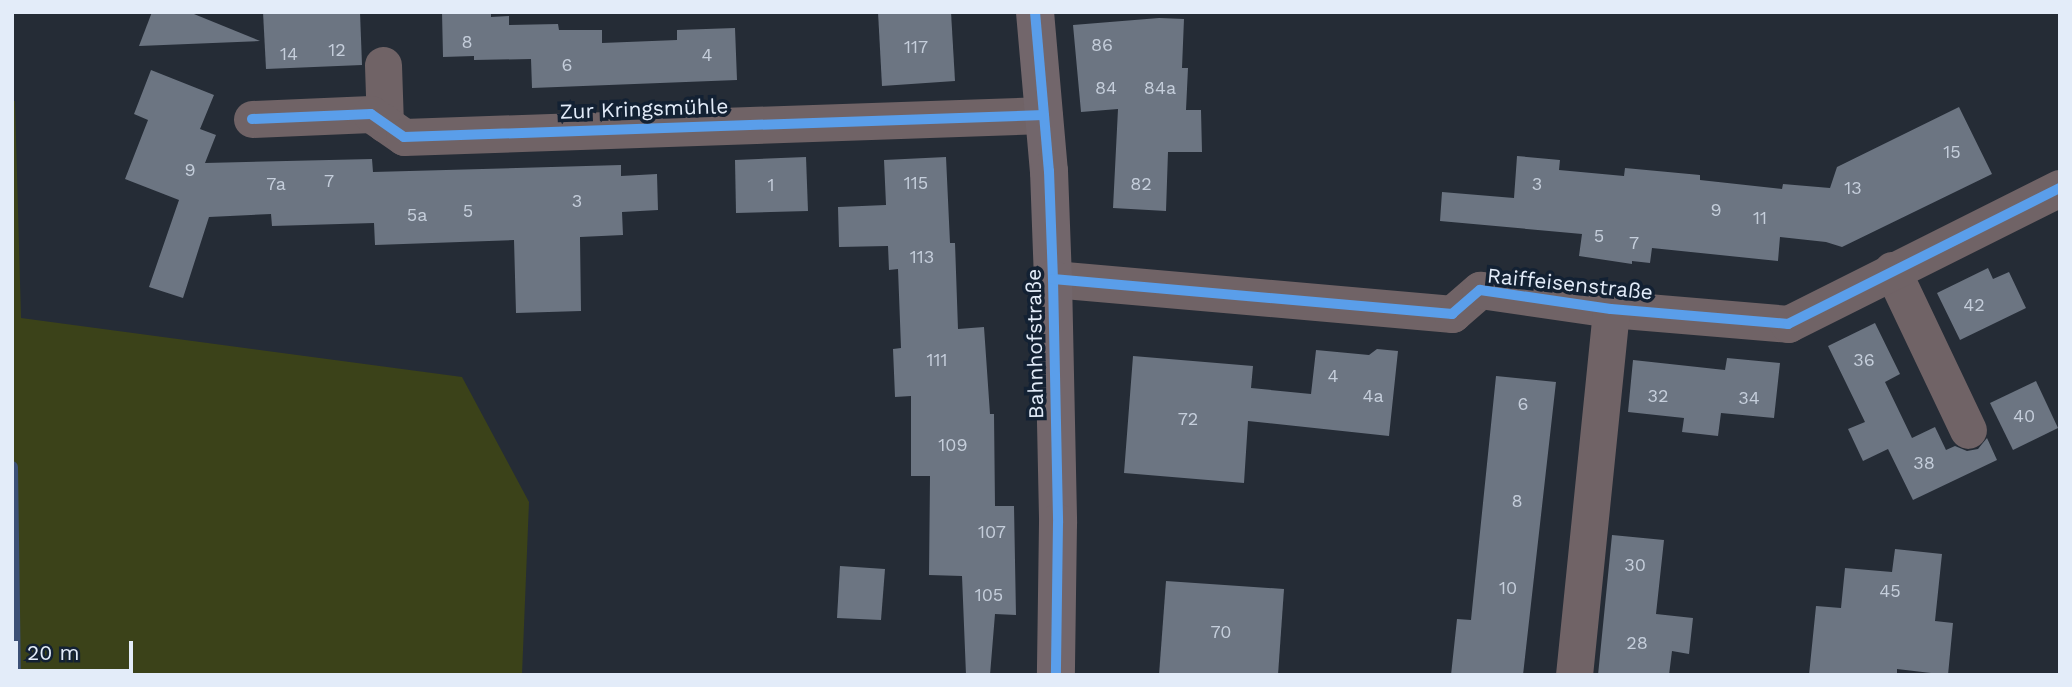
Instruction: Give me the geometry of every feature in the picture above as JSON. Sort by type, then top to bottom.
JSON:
[{"type":"street","name":"Bahnhofstraße","points":[[1035,12],[1053,279],[1058,523],[1056,675]]},
{"type":"street","points":[[383,65],[385,124]]},
{"type":"street","name":"Zur Kringsmühle","points":[[252,118],[371,114],[404,137],[1044,115]]},
{"type":"street","name":"Raiffeisenstraße","points":[[1053,279],[1452,314],[1480,290],[1611,309],[1787,324],[2060,188]]},
{"type":"street","points":[[1892,270],[1968,430]]},
{"type":"street","name":"Raiffeisenstraße","points":[[1574,675],[1611,309]]},
{"type":"green space","points":[[12,101],[15,101],[21,318],[462,377],[529,502],[522,675],[12,675]]},
{"type":"building","points":[[152,12],[189,12],[260,41],[139,46]]},
{"type":"building","points":[[263,12],[360,12],[362,65],[266,69]]},
{"type":"building","points":[[442,12],[491,12],[491,17],[509,16],[509,25],[558,24],[559,30],[602,30],[602,43],[677,40],[677,30],[735,28],[737,80],[532,88],[531,59],[474,60],[474,56],[443,57]]},
{"type":"building","points":[[878,12],[951,12],[955,81],[882,86]]},
{"type":"building","points":[[1159,18],[1184,19],[1182,68],[1188,68],[1186,110],[1201,110],[1202,152],[1168,152],[1166,211],[1113,208],[1118,109],[1081,112],[1073,25]]},
{"type":"building","points":[[151,70],[214,95],[200,129],[216,135],[205,163],[372,159],[373,172],[621,165],[621,176],[657,174],[658,210],[622,212],[623,235],[580,237],[581,311],[516,313],[514,240],[375,245],[374,223],[272,226],[271,214],[209,217],[183,298],[149,287],[179,200],[125,179],[148,120],[134,114]]},
{"type":"building","points":[[1959,107],[1992,174],[1842,247],[1826,242],[1780,237],[1778,261],[1652,248],[1650,263],[1632,261],[1632,264],[1579,256],[1582,234],[1440,221],[1442,192],[1514,198],[1517,156],[1560,160],[1559,170],[1624,176],[1625,168],[1700,175],[1700,180],[1782,189],[1783,184],[1830,188],[1837,167]]},
{"type":"building","points":[[806,157],[808,211],[736,213],[735,160]]},
{"type":"building","points":[[946,157],[950,243],[955,243],[958,329],[984,327],[990,414],[994,414],[995,506],[1014,506],[1016,615],[995,614],[990,675],[966,675],[962,576],[929,575],[930,476],[911,476],[911,396],[895,397],[893,349],[901,348],[898,269],[889,270],[888,246],[839,247],[838,207],[886,205],[884,160]]},
{"type":"building","points":[[1988,268],[1993,279],[2009,272],[2026,308],[1960,340],[1937,293]]},
{"type":"building","points":[[1875,323],[1900,374],[1885,382],[1912,438],[1935,427],[1946,450],[1955,446],[1967,451],[1978,449],[1987,438],[1997,460],[1913,500],[1888,449],[1863,461],[1848,429],[1865,422],[1828,346]]},
{"type":"building","points":[[1377,349],[1398,351],[1389,436],[1248,421],[1244,483],[1124,473],[1133,356],[1253,366],[1251,388],[1311,394],[1316,350],[1369,355]]},
{"type":"building","points":[[1727,358],[1780,363],[1774,418],[1721,413],[1718,436],[1682,432],[1684,418],[1628,412],[1633,360],[1725,370]]},
{"type":"building","points":[[1496,376],[1556,382],[1523,675],[1451,675],[1457,619],[1471,620]]},
{"type":"building","points":[[2036,381],[2058,428],[2013,450],[1990,403]]},
{"type":"building","points":[[1612,535],[1664,540],[1656,614],[1693,618],[1689,654],[1672,651],[1669,675],[1598,675]]},
{"type":"building","points":[[1895,549],[1942,554],[1935,621],[1953,623],[1948,675],[1897,669],[1897,675],[1809,675],[1816,606],[1841,608],[1845,568],[1892,572]]},
{"type":"building","points":[[840,566],[885,569],[881,620],[837,618]]},
{"type":"building","points":[[1166,581],[1284,589],[1278,675],[1159,675]]},
{"type":"waterway","points":[[12,467],[15,675]]},
{"type":"cycle path","points":[[1035,12],[1049,171],[1053,279],[1058,523],[1056,675]]},
{"type":"cycle path","points":[[252,119],[371,114],[404,137],[1044,115]]},
{"type":"cycle path","points":[[1053,279],[1452,314],[1480,290],[1611,309],[1788,324],[2060,188]]}]
